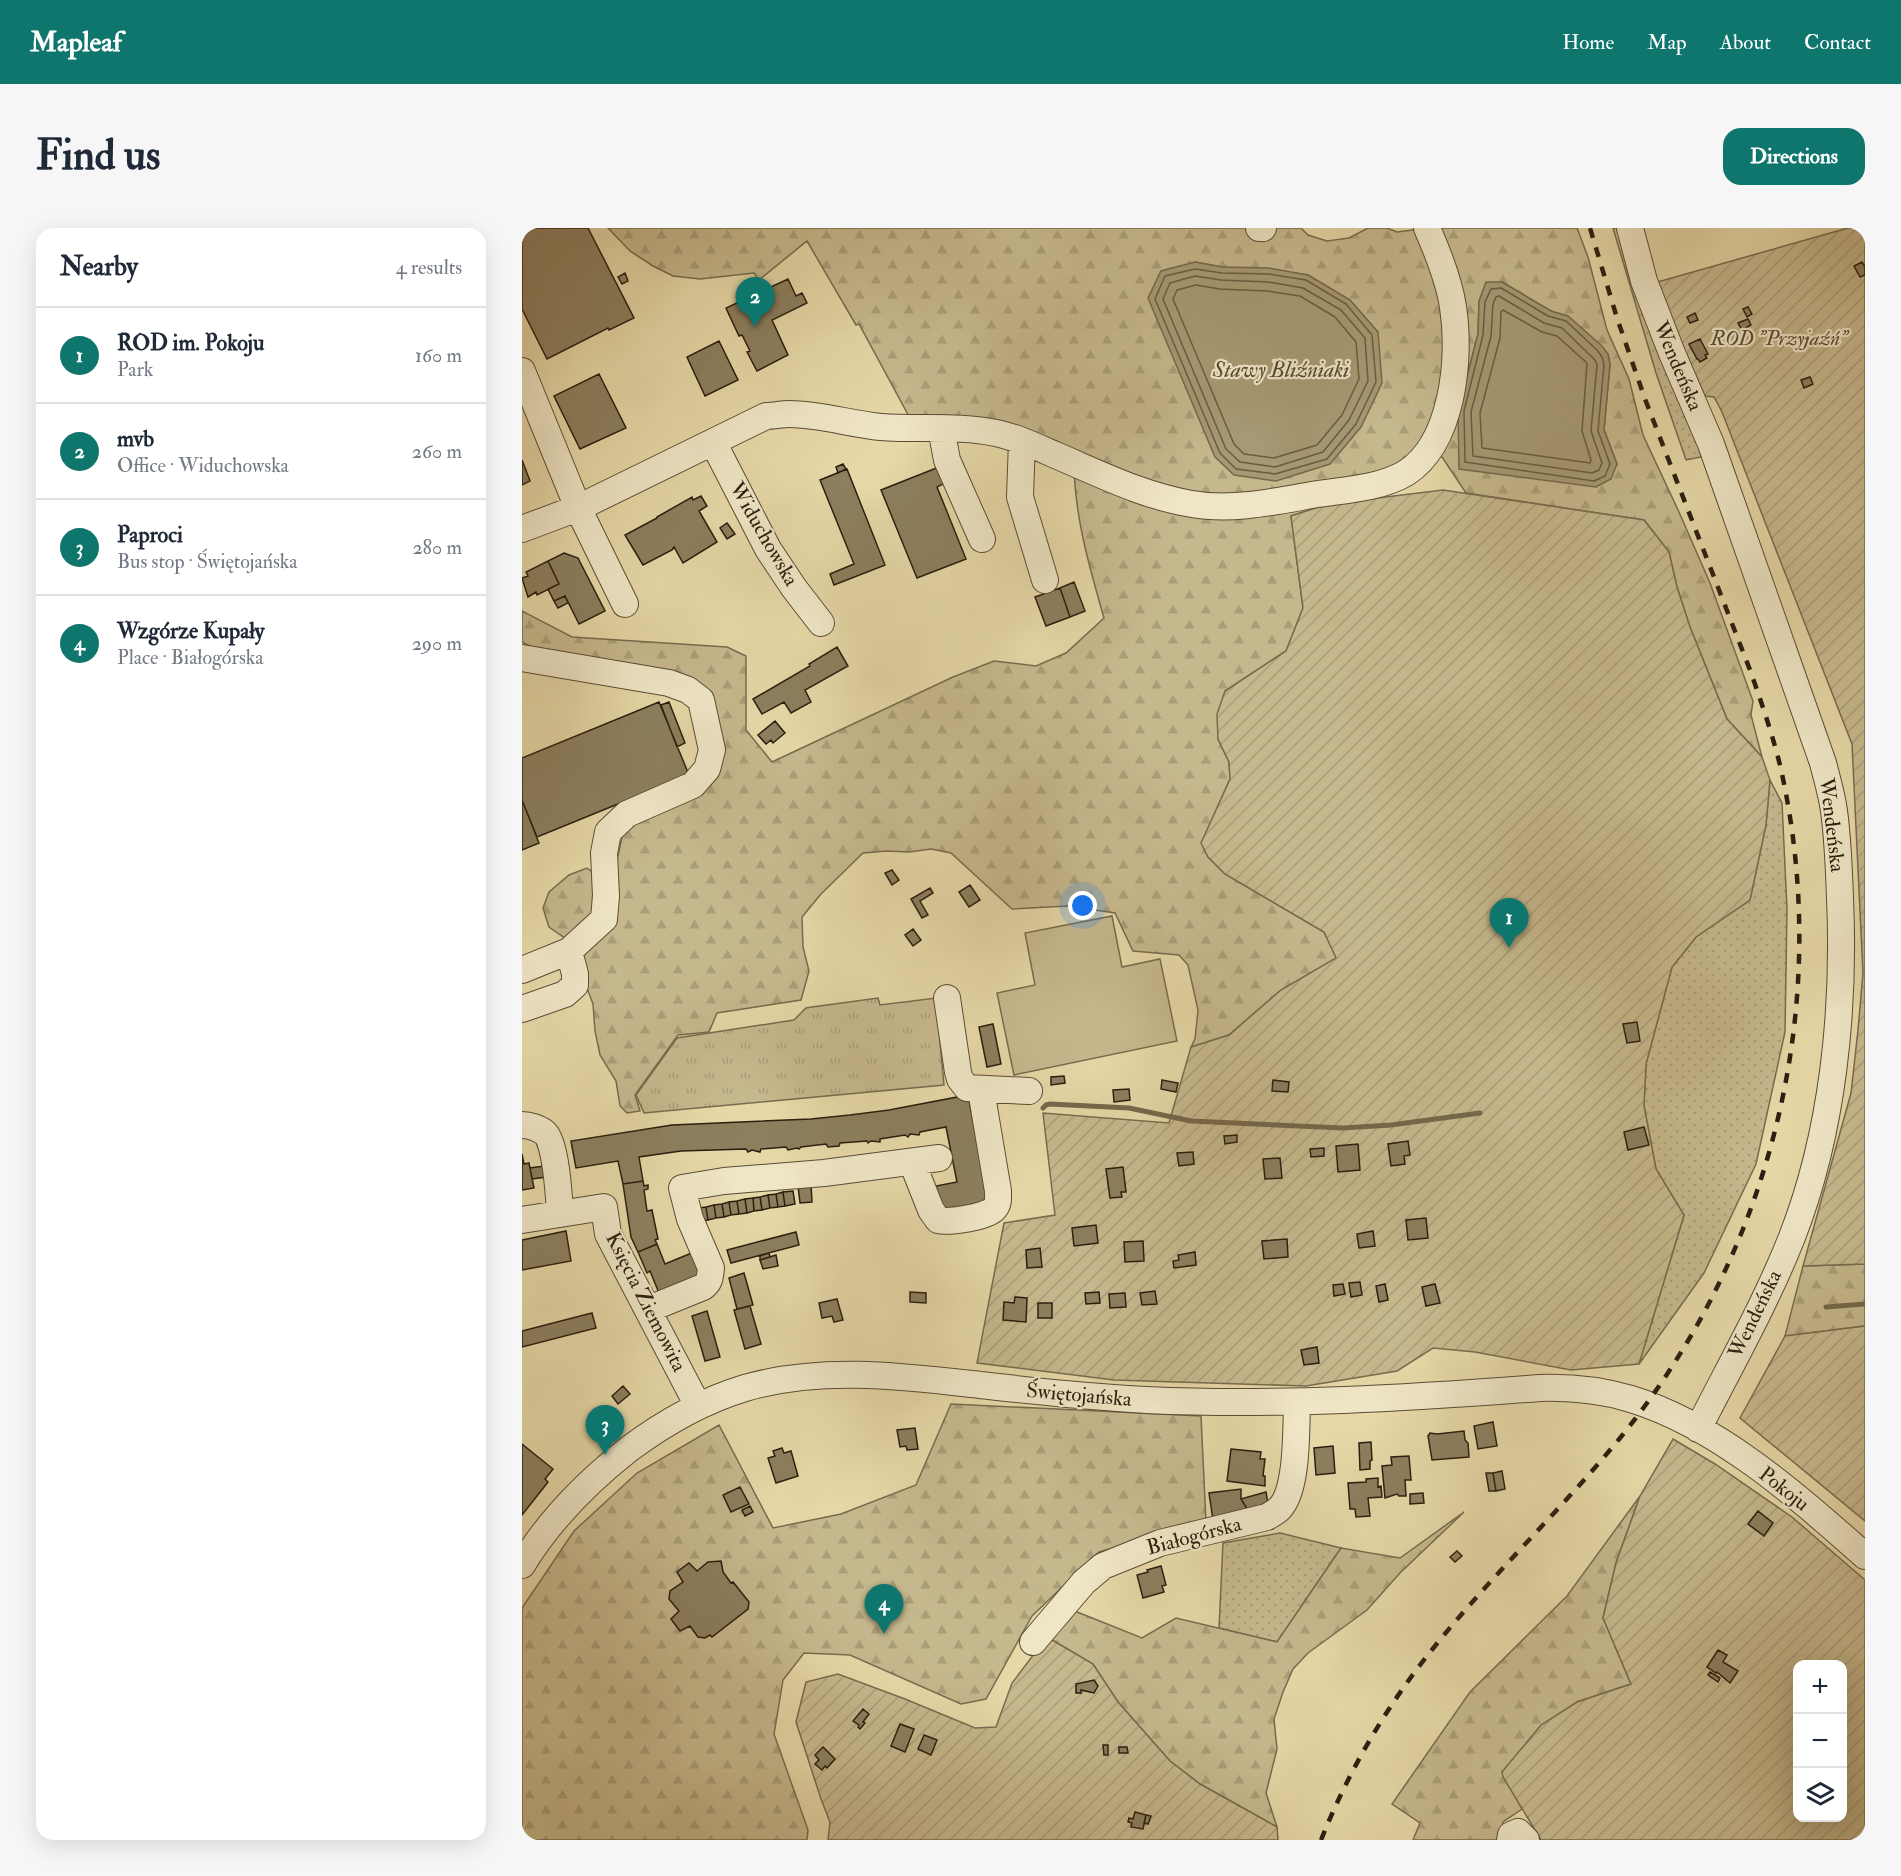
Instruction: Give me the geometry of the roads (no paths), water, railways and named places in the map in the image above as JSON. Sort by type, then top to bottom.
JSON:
[{"type":"street","points":[[522,530],[578,508],[766,416],[789,414],[879,426],[979,430],[998,433],[1134,488],[1194,505],[1257,504],[1389,481],[1414,467],[1427,453],[1435,440],[1449,403],[1456,347],[1453,305],[1442,265],[1427,228]]},
{"type":"street","name":"Wendeńska","points":[[1630,228],[1644,281],[1711,444],[1823,763],[1834,811],[1839,872],[1841,922],[1839,1023],[1828,1101],[1817,1150],[1804,1201],[1782,1260],[1698,1429]]},
{"type":"street","points":[[522,371],[578,508],[625,604]]},
{"type":"street","points":[[941,428],[946,460],[982,539]]},
{"type":"street","points":[[1022,441],[1020,497],[1045,580]]},
{"type":"street","name":"Widuchowska","points":[[712,442],[768,549],[821,623]]},
{"type":"street","points":[[522,658],[669,683],[688,690],[701,700],[712,750],[707,769],[693,785],[627,814],[608,832],[604,853],[606,896],[604,919],[569,951],[522,970]]},
{"type":"street","points":[[522,1009],[565,993],[575,985],[576,974],[569,951]]},
{"type":"street","points":[[947,998],[960,1079],[967,1088],[1029,1091]]},
{"type":"street","points":[[912,1162],[931,1210],[938,1220],[948,1221],[987,1214],[993,1210],[998,1200],[998,1191],[981,1090]]},
{"type":"street","points":[[522,1125],[528,1125],[546,1134],[551,1144],[560,1214]]},
{"type":"street","points":[[649,1309],[703,1287],[708,1283],[710,1277],[711,1268],[690,1219],[682,1188],[724,1181],[824,1173],[939,1158]]},
{"type":"street","name":"Księcia Ziemowita","points":[[522,1220],[604,1207],[608,1234],[698,1406]]},
{"type":"street","name":"Świętojańska","points":[[522,1565],[535,1544],[577,1494],[605,1468],[668,1422],[698,1406],[745,1388],[789,1379],[843,1375],[896,1376],[1048,1393],[1149,1400],[1297,1402],[1573,1388],[1630,1398],[1698,1429]]},
{"type":"street","name":"Białogórska","points":[[1033,1642],[1084,1582],[1103,1566],[1160,1543],[1267,1517],[1278,1510],[1285,1501],[1290,1486],[1294,1460],[1297,1402]]},
{"type":"street","name":"Pokoju","points":[[1698,1429],[1771,1476],[1865,1556]]},
{"type":"street","points":[[1510,1840],[1511,1835],[1518,1832],[1526,1840]]},
{"type":"water","name":"Stawy Bliźniaki","points":[[1195,262],[1222,267],[1269,268],[1308,275],[1350,300],[1378,332],[1382,383],[1361,427],[1330,464],[1276,481],[1234,475],[1215,457],[1148,298],[1161,271]]},
{"type":"water","points":[[1486,282],[1502,282],[1551,311],[1568,316],[1608,354],[1610,364],[1604,430],[1617,464],[1611,479],[1596,487],[1459,469],[1458,411],[1478,334],[1479,301]]},
{"type":"waterway","points":[[1043,1108],[1050,1104],[1129,1108],[1191,1121],[1343,1128],[1391,1125],[1480,1113]]},
{"type":"waterway","points":[[1826,1307],[1865,1304]]},
{"type":"railway","points":[[1321,1840],[1344,1788],[1370,1739],[1417,1668],[1457,1619],[1620,1438],[1673,1365],[1717,1287],[1752,1205],[1778,1120],[1793,1032],[1799,943],[1795,854],[1780,765],[1750,670],[1645,399],[1617,318],[1590,228]]},
{"type":"place","name":"mvb","points":[[755,327]]},
{"type":"place","name":"ROD im. Pokoju","points":[[1509,948]]},
{"type":"place","name":"Paproci","points":[[605,1455]]},
{"type":"place","name":"Wzgórze Kupały","points":[[884,1634]]},
{"type":"park label","name":"ROD \"Przyjaźń\"","points":[[1779,338]]}]
